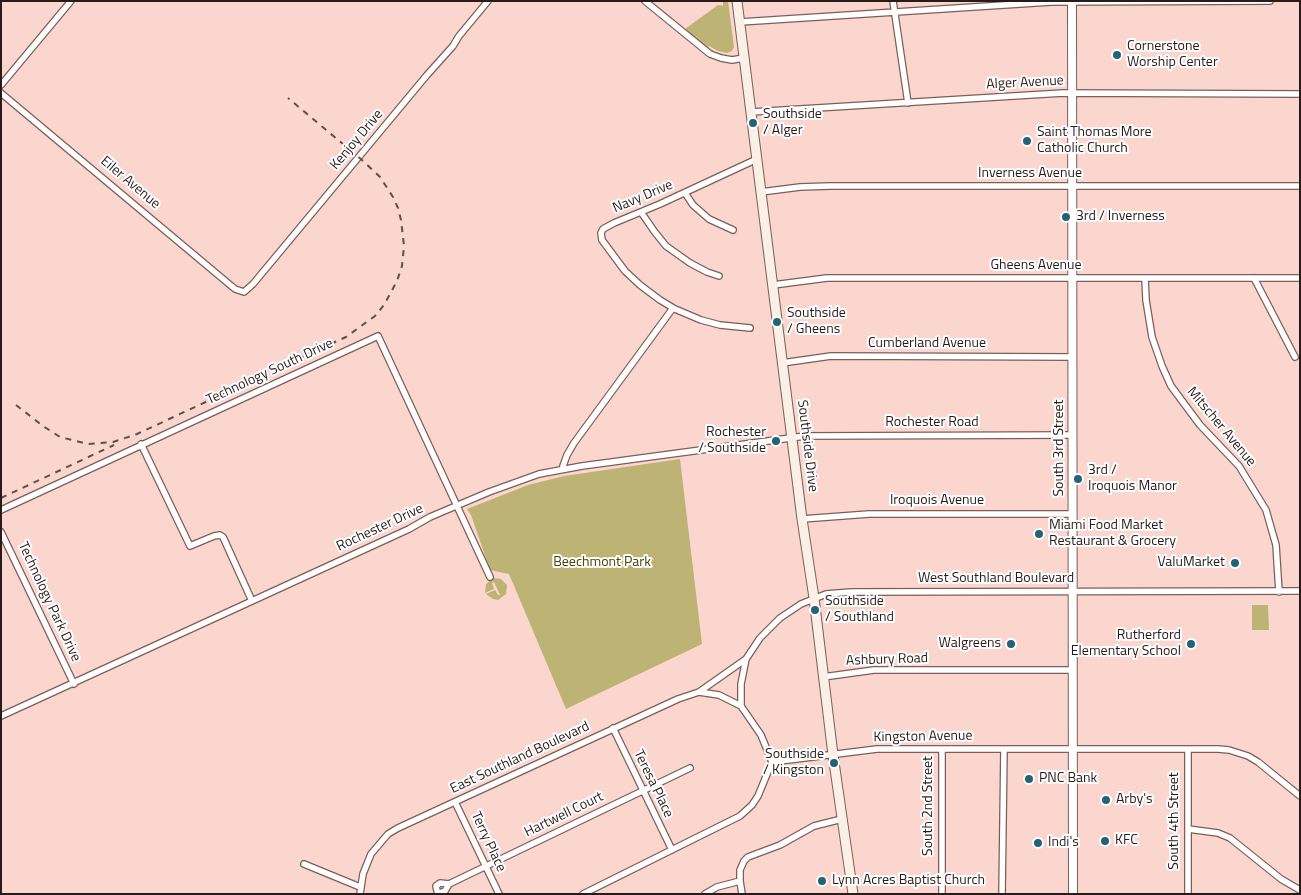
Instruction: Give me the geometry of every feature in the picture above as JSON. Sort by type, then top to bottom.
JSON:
[{"type":"main road","name":"Southside Drive","points":[[737,1],[802,519],[853,894]]},
{"type":"street","points":[[1,85],[71,1]]},
{"type":"street","name":"Kenjoy Drive","points":[[242,292],[253,284],[453,46],[488,1]]},
{"type":"street","points":[[646,1],[710,54],[726,59],[744,58]]},
{"type":"street","points":[[894,1],[908,103]]},
{"type":"street","points":[[740,22],[1051,2],[1270,1]]},
{"type":"street","name":"South 3rd Street","points":[[1072,2],[1073,894]]},
{"type":"street","name":"Eiler Avenue","points":[[1,93],[235,289],[242,292]]},
{"type":"street","name":"Alger Avenue","points":[[751,112],[1072,94],[1300,94]]},
{"type":"street","name":"Navy Drive","points":[[750,328],[720,325],[690,316],[651,294],[625,271],[602,240],[601,232],[603,229],[757,159]]},
{"type":"street","name":"Inverness Avenue","points":[[761,192],[800,187],[1300,186]]},
{"type":"street","points":[[685,193],[693,205],[709,219],[733,230]]},
{"type":"street","points":[[641,212],[666,246],[690,263],[719,276]]},
{"type":"street","name":"Gheens Avenue","points":[[772,285],[827,278],[1300,278]]},
{"type":"street","name":"Mitscher Avenue","points":[[1145,278],[1146,300],[1152,337],[1171,386],[1200,425],[1239,466],[1266,510],[1276,545],[1279,592]]},
{"type":"street","points":[[1254,278],[1295,357]]},
{"type":"street","points":[[563,469],[567,455],[574,443],[673,308]]},
{"type":"street","name":"Technology South Drive","points":[[1,510],[378,336],[458,506]]},
{"type":"street","name":"Cumberland Avenue","points":[[782,363],[831,356],[1072,357]]},
{"type":"street","name":"Rochester Road","points":[[792,438],[805,436],[1072,435]]},
{"type":"street","name":"Rochester Drive","points":[[1,716],[74,684],[430,518],[507,485],[563,469],[792,438]]},
{"type":"street","points":[[141,444],[190,546],[220,535],[252,601]]},
{"type":"street","points":[[458,506],[490,577]]},
{"type":"street","name":"Iroquois Avenue","points":[[802,519],[869,514],[1073,514]]},
{"type":"street","name":"Technology Park Drive","points":[[1,532],[74,684]]},
{"type":"street","name":"West Southland Boulevard","points":[[723,675],[746,659],[760,638],[780,618],[814,598],[826,594],[851,592],[1300,591]]},
{"type":"street","points":[[741,706],[741,684],[746,659]]},
{"type":"street","name":"Ashbury Road","points":[[823,677],[874,670],[1073,670]]},
{"type":"street","name":"East Southland Boulevard","points":[[360,890],[365,867],[371,854],[382,841],[398,828],[613,728],[678,699],[699,692],[723,675]]},
{"type":"street","points":[[584,894],[728,823],[747,810],[761,791],[772,762],[761,735],[741,706],[718,695],[699,692]]},
{"type":"street","name":"Teresa Place","points":[[613,728],[672,850]]},
{"type":"street","name":"Kingston Avenue","points":[[772,762],[877,749],[1218,749],[1239,752],[1258,762],[1300,796]]},
{"type":"street","name":"South 2nd Street","points":[[942,749],[942,894]]},
{"type":"street","points":[[1002,894],[1004,749]]},
{"type":"street","name":"South 4th Street","points":[[1188,749],[1188,894]]},
{"type":"street","name":"Hartwell Court","points":[[449,884],[690,768]]},
{"type":"street","name":"Terry Place","points":[[455,802],[499,894]]},
{"type":"street","points":[[742,894],[740,870],[748,857],[780,845],[814,826],[842,819]]},
{"type":"street","points":[[1188,829],[1230,838],[1297,891]]},
{"type":"street","points":[[304,864],[360,890]]},
{"type":"street","points":[[705,894],[723,885],[740,881]]},
{"type":"green space","points":[[723,1],[728,1],[734,47],[732,51],[727,53],[708,47],[715,52],[727,55],[713,52],[685,29],[718,5],[723,6]]},
{"type":"green space","name":"Beechmont Park","points":[[680,459],[702,644],[566,709],[509,574],[490,570],[471,515],[467,509],[528,485],[564,476]]},
{"type":"green space","points":[[493,578],[501,579],[507,585],[506,594],[498,600],[486,594],[495,590],[500,595],[494,582],[492,583],[494,589],[485,593],[486,584]]},
{"type":"green space","points":[[1252,605],[1268,605],[1269,630],[1252,630]]},
{"type":"railway","points":[[287,364],[346,337],[375,316],[384,305],[397,281],[402,266],[404,246],[398,208],[380,177],[288,98]]},
{"type":"railway","points":[[16,405],[60,437],[88,444],[113,442],[137,434],[225,393],[278,364]]},
{"type":"railway","points":[[1,498],[114,445]]},
{"type":"place","name":"Cornerstone Worship Center","points":[[1117,55]]},
{"type":"place","name":"Southside / Alger","points":[[753,123]]},
{"type":"place","name":"Saint Thomas More Catholic Church","points":[[1027,141]]},
{"type":"place","name":"3rd / Inverness","points":[[1066,217]]},
{"type":"place","name":"Southside / Gheens","points":[[777,322]]},
{"type":"place","name":"Rochester / Southside","points":[[776,441]]},
{"type":"place","name":"3rd / Iroquois Manor","points":[[1078,479]]},
{"type":"place","name":"Miami Food Market Restaurant & Grocery","points":[[1039,534]]},
{"type":"place","name":"ValuMarket","points":[[1235,563]]},
{"type":"place","name":"Southside / Southland","points":[[815,610]]},
{"type":"place","name":"Walgreens","points":[[1011,644]]},
{"type":"place","name":"Rutherford Elementary School","points":[[1191,644]]},
{"type":"place","name":"Southside / Kingston","points":[[834,763]]},
{"type":"place","name":"PNC Bank","points":[[1029,779]]},
{"type":"place","name":"Arby's","points":[[1106,800]]},
{"type":"place","name":"KFC","points":[[1105,841]]},
{"type":"place","name":"Indi's","points":[[1038,843]]},
{"type":"place","name":"Lynn Acres Baptist Church","points":[[822,881]]}]
